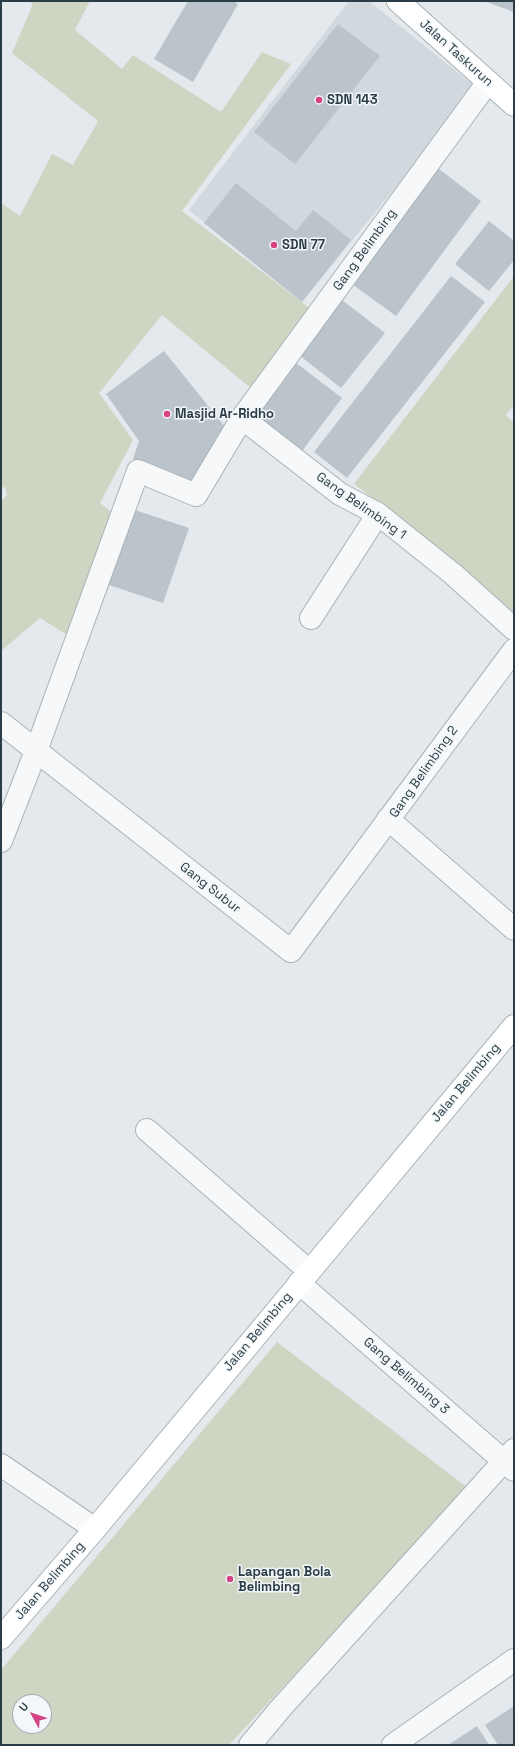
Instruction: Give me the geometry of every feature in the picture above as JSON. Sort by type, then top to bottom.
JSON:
[{"type":"street","name":"Jalan Taskurun","points":[[402,2],[488,82],[514,104]]},
{"type":"street","name":"Gang Belimbing","points":[[36,751],[138,471],[196,495],[242,418],[488,82]]},
{"type":"street","name":"Gang Belimbing 1","points":[[242,418],[340,494],[378,514],[454,574],[514,629]]},
{"type":"street","points":[[311,618],[378,514]]},
{"type":"street","name":"Gang Belimbing 2","points":[[514,650],[388,819],[514,929]]},
{"type":"street","name":"Gang Subur","points":[[1,723],[291,951],[388,819]]},
{"type":"street","points":[[1,842],[36,751]]},
{"type":"street","name":"Jalan Belimbing","points":[[1,1638],[95,1529],[514,1026]]},
{"type":"street","name":"Gang Belimbing 3","points":[[147,1130],[304,1277],[510,1460]]},
{"type":"street","points":[[250,1745],[280,1709],[510,1460]]},
{"type":"street","points":[[1,1465],[95,1529]]},
{"type":"street","points":[[393,1745],[514,1660]]},
{"type":"shaded area","points":[[349,1],[369,1],[477,88],[302,302],[189,210]]},
{"type":"green space","points":[[29,1],[90,1],[75,30],[122,69],[133,55],[221,112],[262,52],[291,64],[182,211],[311,309],[252,389],[162,315],[99,393],[133,440],[100,503],[121,519],[77,641],[40,618],[1,651],[1,502],[7,494],[5,488],[1,486],[1,203],[20,216],[52,154],[73,165],[98,121],[12,53],[33,4]]},
{"type":"green space","points":[[514,276],[514,405],[506,415],[514,423],[514,615],[420,534],[354,484]]},
{"type":"green space","name":"Lapangan Bola Belimbing","points":[[277,1342],[468,1488],[229,1745],[1,1745],[1,1670]]},
{"type":"building","points":[[188,1],[233,1],[238,4],[193,82],[154,59]]},
{"type":"building","points":[[484,1],[514,1],[514,12]]},
{"type":"building","points":[[338,24],[380,56],[295,164],[254,132]]},
{"type":"building","points":[[431,163],[481,201],[396,316],[345,279]]},
{"type":"building","points":[[236,183],[296,231],[313,210],[351,240],[302,302],[204,223]]},
{"type":"building","points":[[489,221],[514,241],[514,260],[489,291],[455,264]]},
{"type":"building","points":[[451,276],[485,302],[347,478],[314,452]]},
{"type":"building","points":[[338,297],[385,333],[341,388],[295,352]]},
{"type":"building","name":"Masjid Ar-Ridho","points":[[164,351],[230,433],[189,486],[133,459],[139,441],[106,394]]},
{"type":"building","points":[[295,362],[342,398],[299,455],[252,419]]},
{"type":"building","points":[[132,509],[189,528],[163,603],[106,584]]},
{"type":"building","points":[[514,1706],[514,1745],[498,1745],[485,1725]]},
{"type":"building","points":[[477,1726],[489,1745],[448,1745]]},
{"type":"place","name":"SDN 143","points":[[319,100]]},
{"type":"place","name":"SDN 77","points":[[274,245]]},
{"type":"place","name":"Masjid Ar-Ridho","points":[[167,414]]},
{"type":"place","name":"Lapangan Bola Belimbing","points":[[230,1579]]}]
